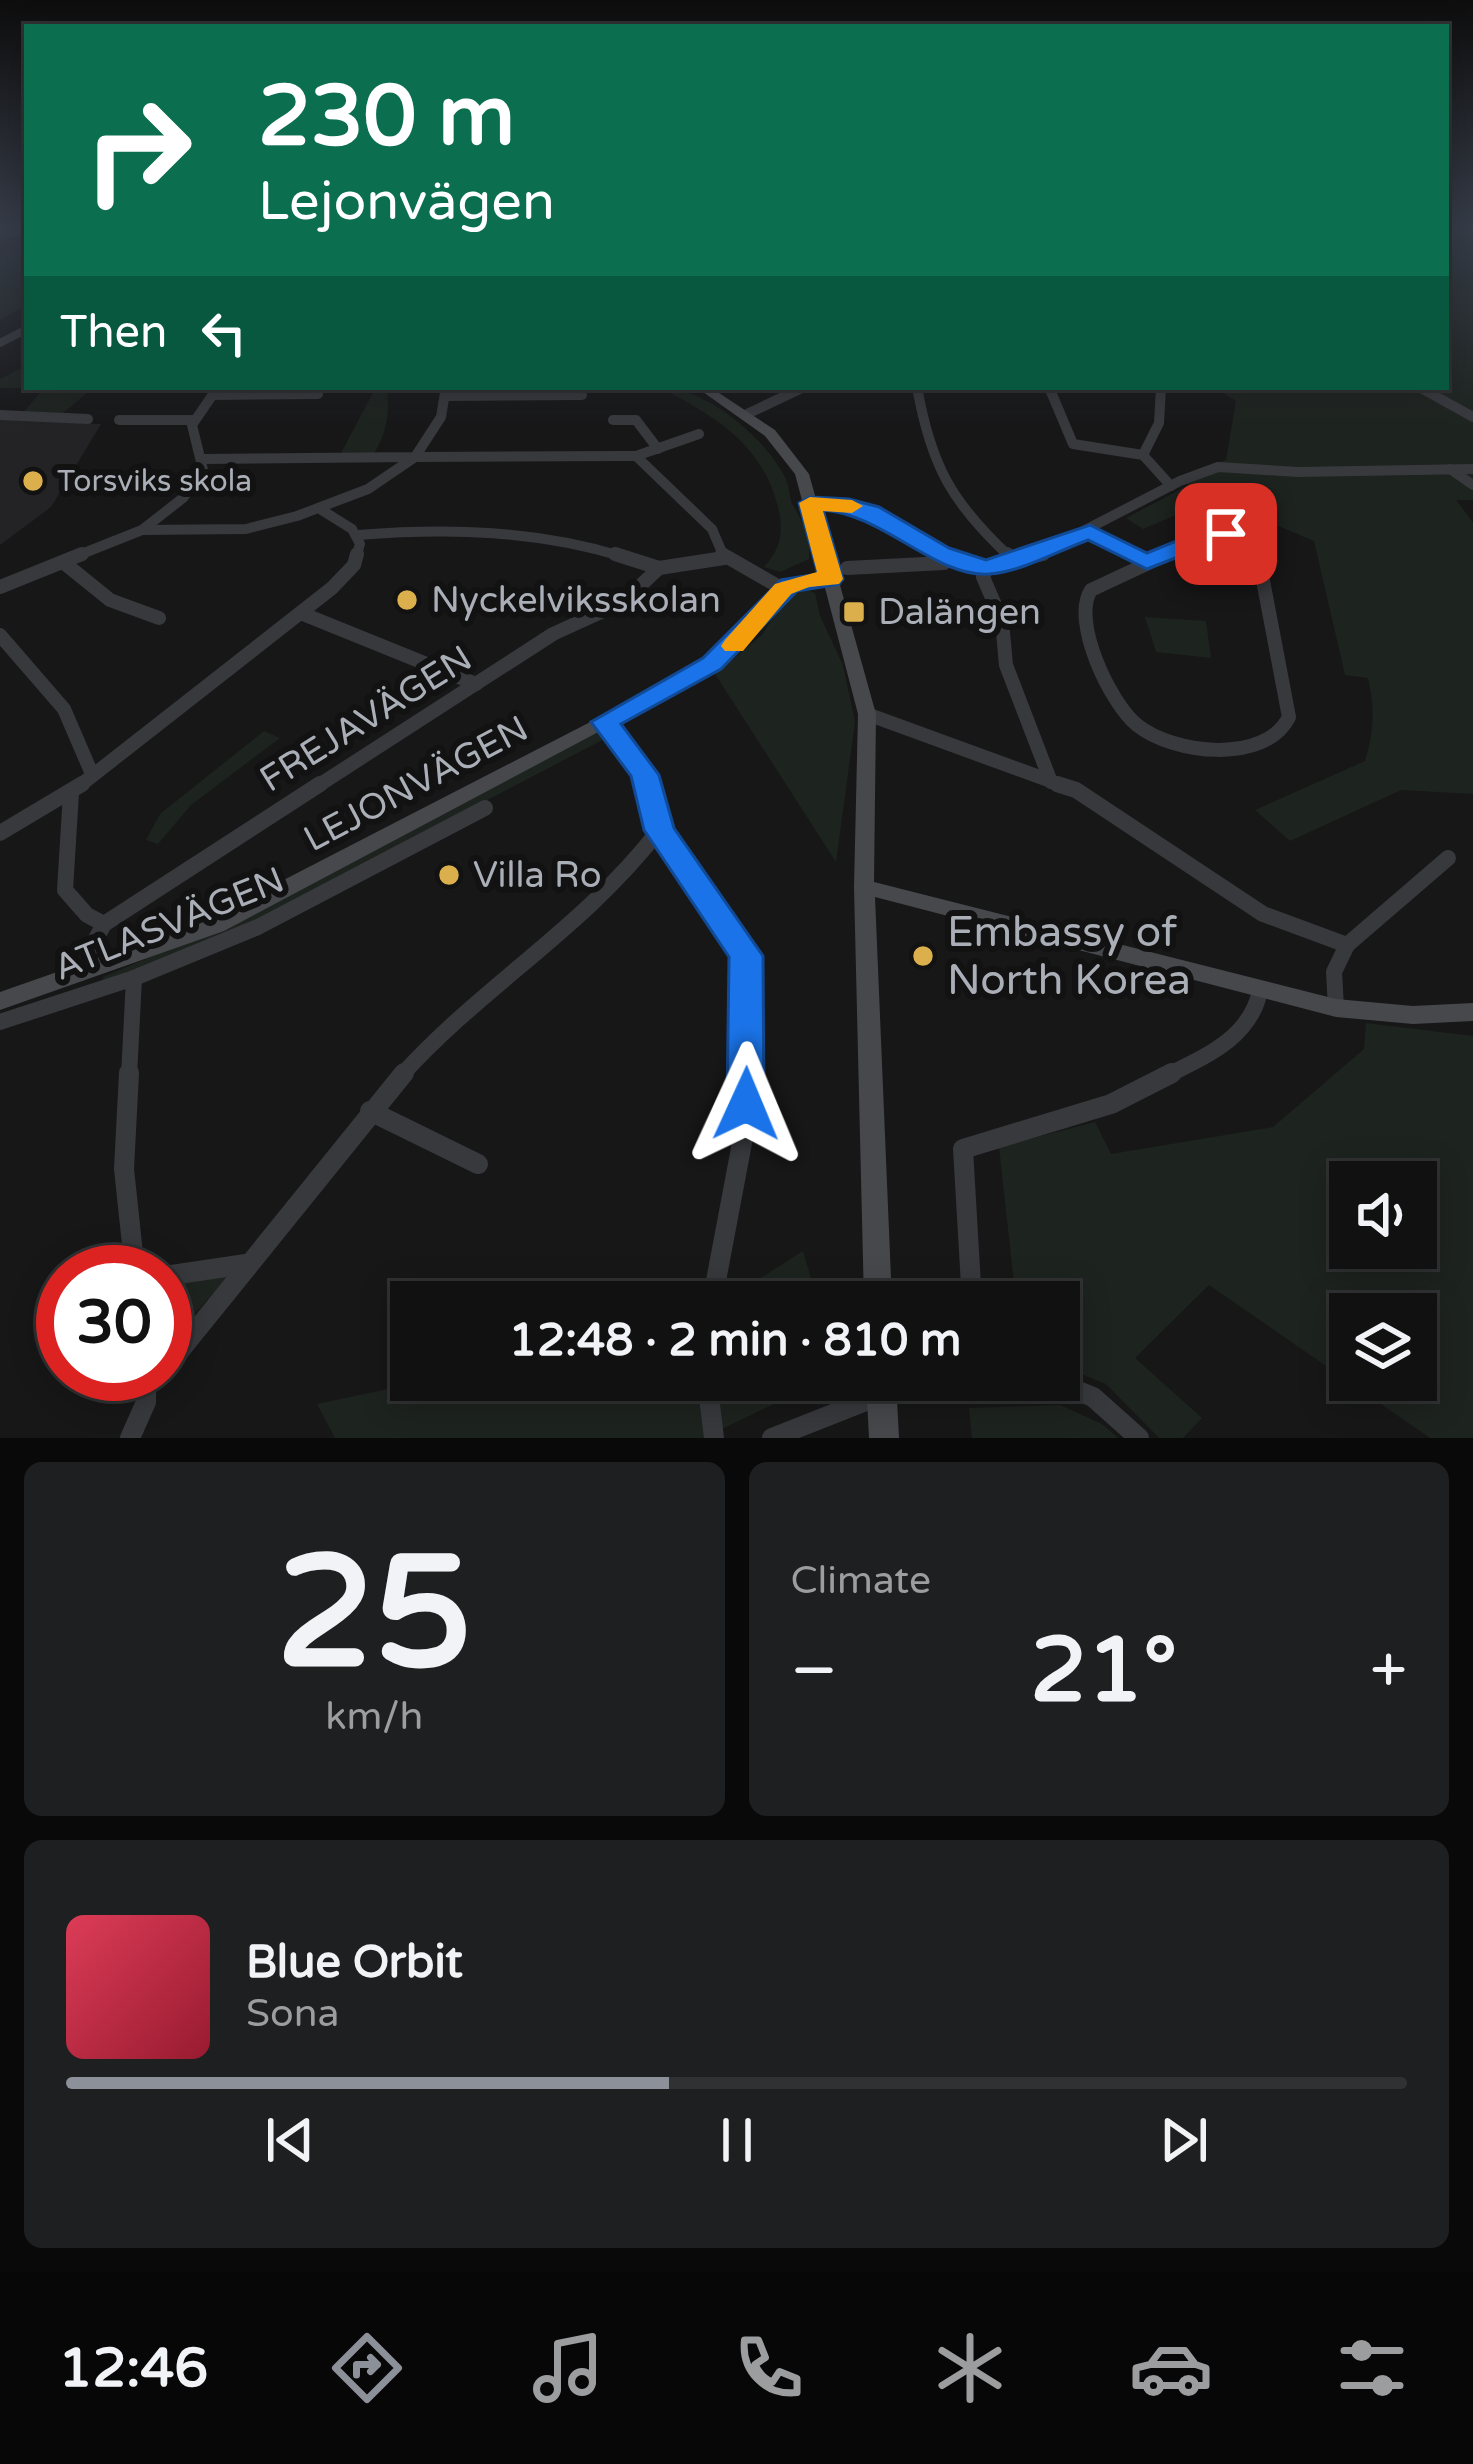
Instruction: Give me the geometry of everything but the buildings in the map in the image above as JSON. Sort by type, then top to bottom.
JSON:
[{"type":"main road","points":[[708,390],[747,414],[792,459],[839,573],[867,714],[864,887],[877,1281]]},
{"type":"main road","points":[[783,589],[839,573]]},
{"type":"main road","name":"LEJONVÄGEN","points":[[0,1001],[215,925],[604,722],[712,664],[783,589]]},
{"type":"main road","points":[[864,887],[1336,1008],[1413,1015],[1473,1012]]},
{"type":"main road","points":[[882,1401],[884,1438]]},
{"type":"street","points":[[747,414],[798,390]]},
{"type":"street","points":[[918,390],[934,468],[968,516],[1015,562]]},
{"type":"street","points":[[1050,390],[1073,444],[1143,455],[1171,486]]},
{"type":"street","points":[[1143,455],[1150,450],[1162,409],[1161,390]]},
{"type":"street","points":[[1424,390],[1473,418]]},
{"type":"street","points":[[193,420],[215,391],[317,392]]},
{"type":"street","points":[[142,530],[246,529],[320,509],[383,482],[415,457],[441,417],[446,392],[582,395]]},
{"type":"street","points":[[0,415],[88,418]]},
{"type":"street","points":[[119,420],[193,420]]},
{"type":"street","points":[[0,587],[142,530],[195,484],[203,470],[193,420]]},
{"type":"street","points":[[613,420],[636,421],[658,448]]},
{"type":"street","points":[[202,459],[636,456],[700,434]]},
{"type":"street","points":[[636,456],[712,530],[724,559]]},
{"type":"street","points":[[810,503],[849,505],[871,512],[940,553],[987,568],[1090,532],[1171,486],[1222,466],[1298,472],[1411,465],[1473,469]]},
{"type":"street","points":[[1445,466],[1473,485]]},
{"type":"street","points":[[320,509],[358,535],[438,529],[531,536],[582,544],[658,568],[724,559],[783,589]]},
{"type":"street","points":[[1090,532],[1147,562]]},
{"type":"street","points":[[1213,532],[1256,545],[1289,709],[1282,732],[1246,746],[1198,748],[1155,736],[1132,721],[1095,657],[1084,604],[1091,590],[1147,562],[1213,532]]},
{"type":"street","points":[[0,833],[71,793],[303,614],[354,565],[359,555],[358,535]]},
{"type":"street","points":[[62,562],[110,600],[159,618]]},
{"type":"street","points":[[839,573],[944,563]]},
{"type":"street","name":"FREJAVÄGEN","points":[[104,924],[553,634],[615,611],[658,568]]},
{"type":"street","points":[[987,568],[983,577],[1002,621],[1006,665],[1052,782]]},
{"type":"street","points":[[303,614],[476,684]]},
{"type":"street","points":[[0,635],[64,709],[92,774]]},
{"type":"street","points":[[867,714],[1052,782],[1111,812],[1263,914],[1347,945]]},
{"type":"street","points":[[604,722],[645,775],[659,830],[740,942],[748,976],[742,1143],[716,1281]]},
{"type":"street","points":[[71,793],[65,890],[87,916],[104,924],[91,948]]},
{"type":"street","name":"ATLASVÄGEN","points":[[0,1022],[134,978],[257,927],[484,808]]},
{"type":"street","points":[[192,1334],[370,1111],[471,1004],[573,924],[628,871],[659,830]]},
{"type":"street","points":[[1336,1008],[1334,972],[1347,945],[1448,858]]},
{"type":"street","points":[[132,1245],[124,1169],[134,978]]},
{"type":"street","points":[[971,1281],[964,1149],[1111,1104],[1220,1049],[1247,1026],[1260,992]]},
{"type":"street","points":[[370,1111],[478,1163]]},
{"type":"street","points":[[192,1272],[246,1264]]},
{"type":"street","points":[[1080,1392],[1093,1397],[1139,1438]]},
{"type":"street","points":[[710,1401],[714,1438]]},
{"type":"street","points":[[772,1438],[853,1401]]},
{"type":"street","points":[[130,1438],[146,1402]]},
{"type":"shaded area","points":[[0,294],[24,294],[24,307],[0,320]]},
{"type":"shaded area","points":[[1449,294],[1473,294],[1473,500],[1456,500],[1473,522],[1473,794],[1401,790],[1290,841],[1255,810],[1365,761],[1372,709],[1368,678],[1345,675],[1314,541],[1214,499],[1143,529],[1126,518],[1189,485],[1175,479],[1226,460],[1236,401],[1219,390],[1449,390]]},
{"type":"shaded area","points":[[24,367],[24,388],[0,388],[0,379]]},
{"type":"shaded area","points":[[42,390],[90,390],[63,413],[22,414]]},
{"type":"shaded area","points":[[374,390],[387,390],[384,431],[372,456],[340,455]]},
{"type":"shaded area","points":[[664,390],[679,390],[714,405],[764,447],[786,479],[808,537],[809,559],[780,572],[764,567],[780,539],[778,507],[770,485],[747,448],[697,408]]},
{"type":"shaded area","name":"Torsviks skola","points":[[0,419],[101,424],[51,507],[0,545]]},
{"type":"shaded area","points":[[790,591],[815,593],[820,616],[843,665],[855,722],[836,862],[715,674],[762,635]]},
{"type":"shaded area","points":[[1145,617],[1206,621],[1211,658],[1156,652]]},
{"type":"shaded area","points":[[264,731],[280,738],[191,805],[158,844],[146,840],[160,814]]},
{"type":"shaded area","points":[[596,732],[608,737],[231,934],[103,983],[103,977],[260,911]]},
{"type":"shaded area","points":[[1366,1023],[1473,1036],[1473,1438],[1430,1438],[1377,1401],[1437,1401],[1437,1293],[1329,1293],[1329,1368],[1209,1285],[1135,1358],[1202,1418],[1183,1438],[1159,1438],[1106,1384],[1080,1373],[1080,1281],[1014,1281],[999,1147],[1095,1122],[1111,1154],[1273,1127],[1364,1049]]},
{"type":"shaded area","points":[[803,1251],[812,1281],[756,1281]]},
{"type":"shaded area","points":[[230,1275],[192,1317],[192,1280]]},
{"type":"shaded area","points":[[390,1388],[390,1401],[780,1401],[703,1438],[335,1438],[317,1404]]},
{"type":"shaded area","points":[[1060,1405],[1102,1424],[1118,1438],[972,1438],[969,1408]]},
{"type":"slow traffic","points":[[734,646],[783,589],[805,580],[831,579],[810,503],[852,506]]},
{"type":"place","name":"Torsviks skola","points":[[33,481]]},
{"type":"place","name":"Nyckelviksskolan","points":[[407,600]]},
{"type":"place","name":"Dalängen","points":[[854,612]]},
{"type":"place","name":"Villa Ro","points":[[449,875]]},
{"type":"place","name":"Embassy of North Korea","points":[[923,956]]},
{"type":"route","points":[[746,1104],[746,956],[659,830],[645,775],[604,722],[712,664],[783,589],[805,580],[831,579],[810,503],[849,505],[871,512],[940,553],[987,568],[1090,532],[1147,562],[1213,532],[1226,534]]}]
